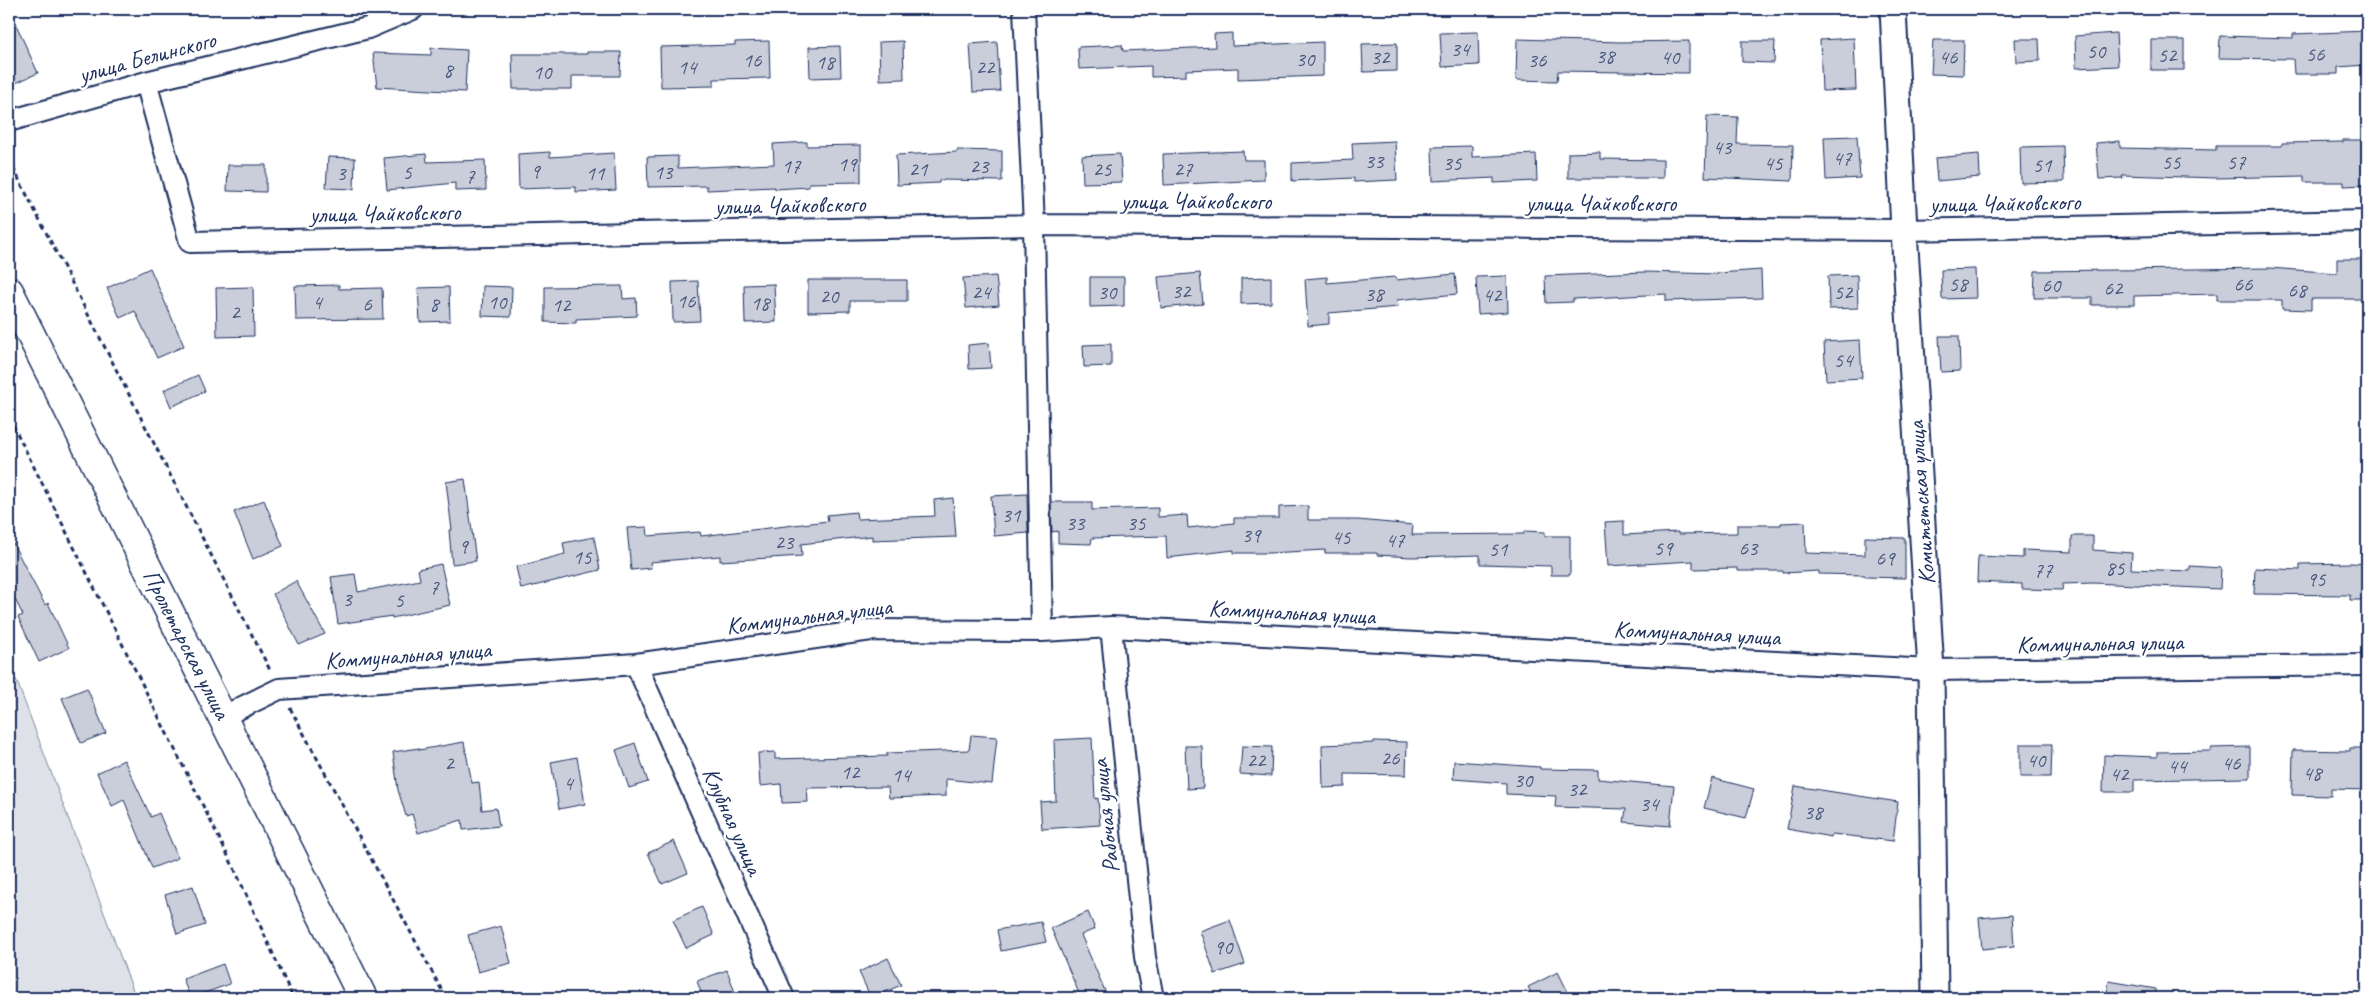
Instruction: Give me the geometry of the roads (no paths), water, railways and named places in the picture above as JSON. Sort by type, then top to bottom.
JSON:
[{"type":"main road","name":"Пролетарская улица","points":[[9,291],[224,716],[363,998]]},
{"type":"street","name":"улица Белинского","points":[[9,120],[146,82],[368,28],[413,9]]},
{"type":"street","points":[[1024,9],[1034,225],[1042,631]]},
{"type":"street","name":"Комитетская улица","points":[[1893,9],[1904,230],[1931,670],[1935,998]]},
{"type":"street","name":"улица Чайковского","points":[[146,82],[190,242],[1034,225],[1904,230],[2367,221]]},
{"type":"street","name":"Коммунальная улица","points":[[224,716],[279,689],[636,664],[871,630],[1042,631],[1111,628],[1931,670],[2367,665]]},
{"type":"street","name":"Рабочая улица","points":[[1111,628],[1145,957],[1153,998]]},
{"type":"street","name":"Клубная улица","points":[[636,664],[784,998]]}]
